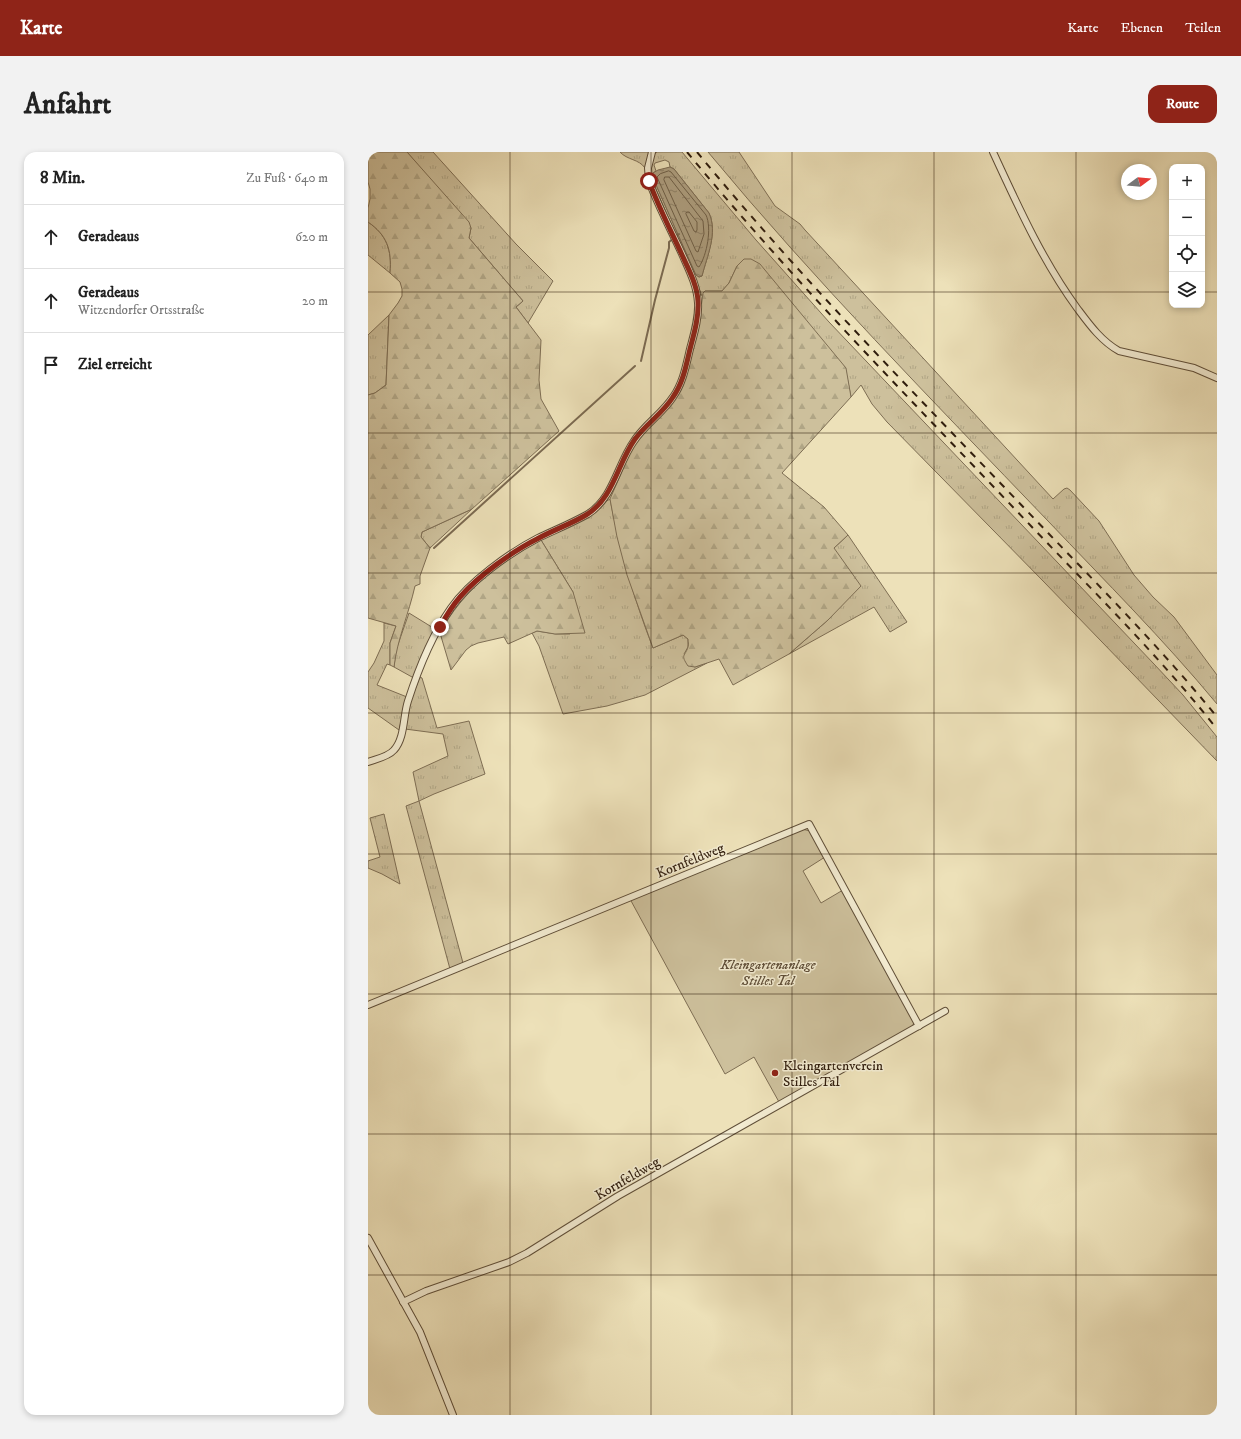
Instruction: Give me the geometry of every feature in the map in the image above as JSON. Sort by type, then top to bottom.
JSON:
[{"type":"street","points":[[368,762],[388,755],[396,748],[401,736],[408,701],[415,681],[440,627],[450,609],[461,595],[486,573],[515,552],[536,539],[580,518],[599,505],[608,494],[634,440],[643,428],[669,403],[677,392],[685,370],[698,306],[696,288],[649,181],[648,168],[652,152]]},
{"type":"street","points":[[993,152],[1023,216],[1046,259],[1073,302],[1100,338],[1108,345],[1119,351],[1194,368],[1217,378]]},
{"type":"street","name":"Kornfeldweg","points":[[368,1005],[809,824],[918,1026]]},
{"type":"street","name":"Kornfeldweg","points":[[403,1302],[426,1291],[509,1262],[527,1253],[618,1196],[945,1011]]},
{"type":"street","points":[[368,1238],[420,1332],[453,1415]]},
{"type":"green space","points":[[368,152],[407,152],[469,222],[471,228],[469,238],[523,301],[516,307],[541,340],[539,380],[541,399],[559,431],[472,509],[422,532],[421,537],[430,548],[420,576],[420,584],[415,586],[394,667],[390,665],[390,643],[396,626],[368,618],[368,395],[375,393],[386,385],[389,315],[402,296],[402,289],[400,282],[390,273],[389,250],[384,238],[380,232],[368,222],[370,189],[368,182]]},
{"type":"green space","points":[[407,152],[433,152],[516,244],[553,281],[528,323],[516,307],[523,301],[469,238],[471,228]]},
{"type":"green space","points":[[620,152],[649,152],[645,168],[640,163],[626,157]]},
{"type":"green space","points":[[682,152],[756,240],[829,322],[1183,695],[1217,737],[1217,761],[887,422],[872,404],[861,385],[851,397],[845,367],[737,266],[729,283],[722,291],[705,291],[702,296],[652,180],[650,168],[656,153]],"holes":[[[665,160],[669,162],[670,167],[674,169],[709,213],[712,228],[711,244],[702,276],[699,277],[696,275],[653,178],[653,173],[656,171],[654,165],[655,163]]]},
{"type":"green space","points":[[708,152],[739,152],[775,206],[800,224],[1053,499],[1067,488],[1099,521],[1134,575],[1153,597],[1174,617],[1217,675],[1217,704],[1134,611],[832,294]]},
{"type":"green space","points":[[368,222],[380,232],[387,244],[390,257],[390,273],[368,255]]},
{"type":"green space","points":[[744,259],[751,259],[760,264],[846,368],[851,397],[782,473],[824,507],[848,535],[834,548],[861,586],[828,620],[789,654],[733,685],[719,659],[695,667],[688,666],[684,656],[688,646],[688,639],[683,635],[653,648],[627,575],[617,537],[610,499],[636,441],[671,405],[683,386],[698,331],[703,293],[705,291],[722,291],[729,283],[737,266]]},
{"type":"green space","points":[[389,315],[386,385],[375,393],[368,395],[368,335]]},
{"type":"green space","points":[[610,499],[628,575],[653,648],[683,635],[688,639],[688,647],[684,654],[695,667],[707,663],[645,695],[607,706],[563,714],[539,646],[532,633],[537,631],[556,634],[570,634],[573,592],[541,540]]},
{"type":"green space","points":[[472,509],[430,548],[421,537],[422,532]]},
{"type":"green space","points":[[848,535],[907,622],[890,632],[874,607],[789,654],[828,620],[834,548]]},
{"type":"green space","points":[[541,540],[573,592],[585,633],[555,634],[537,631],[508,644],[504,637],[478,643],[466,650],[451,670],[440,633],[449,618],[459,604],[483,579],[511,558]]},
{"type":"green space","points":[[409,613],[435,629],[415,676],[412,677],[394,667],[396,650]]},
{"type":"green space","points":[[384,623],[396,626],[390,643],[390,665],[387,664],[377,685],[407,697],[399,730],[368,708],[368,672],[374,663],[384,641]]},
{"type":"green space","points":[[420,677],[422,678],[437,728],[469,721],[485,774],[419,801],[413,772],[448,756],[443,734],[405,729],[410,702]]},
{"type":"green space","points":[[419,801],[463,963],[450,969],[406,806]]},
{"type":"green space","points":[[384,814],[400,884],[368,868],[368,861],[380,857],[370,818]]},
{"type":"green space","name":"Kleingartenanlage Stilles Tal","points":[[802,829],[810,831],[825,857],[803,871],[821,903],[843,890],[914,1022],[909,1029],[779,1102],[754,1057],[725,1074],[630,899]]},
{"type":"water","points":[[670,167],[674,169],[709,213],[712,228],[711,244],[702,276],[699,277],[696,275],[653,178],[653,173]]},
{"type":"waterway","points":[[641,361],[669,248],[669,242],[679,234]]},
{"type":"waterway","points":[[434,548],[635,366]]},
{"type":"railway","points":[[687,152],[728,201],[812,295],[1126,625],[1173,676],[1217,729]]},
{"type":"railway","points":[[697,152],[825,299],[1135,624],[1217,717]]},
{"type":"place","name":"Kleingartenverein Stilles Tal","points":[[775,1073]]},
{"type":"route","points":[[440,627],[450,609],[461,595],[486,573],[525,545],[580,518],[599,505],[608,494],[634,440],[643,428],[669,403],[677,392],[685,370],[694,330],[698,300],[696,288],[689,271],[649,181]]}]
